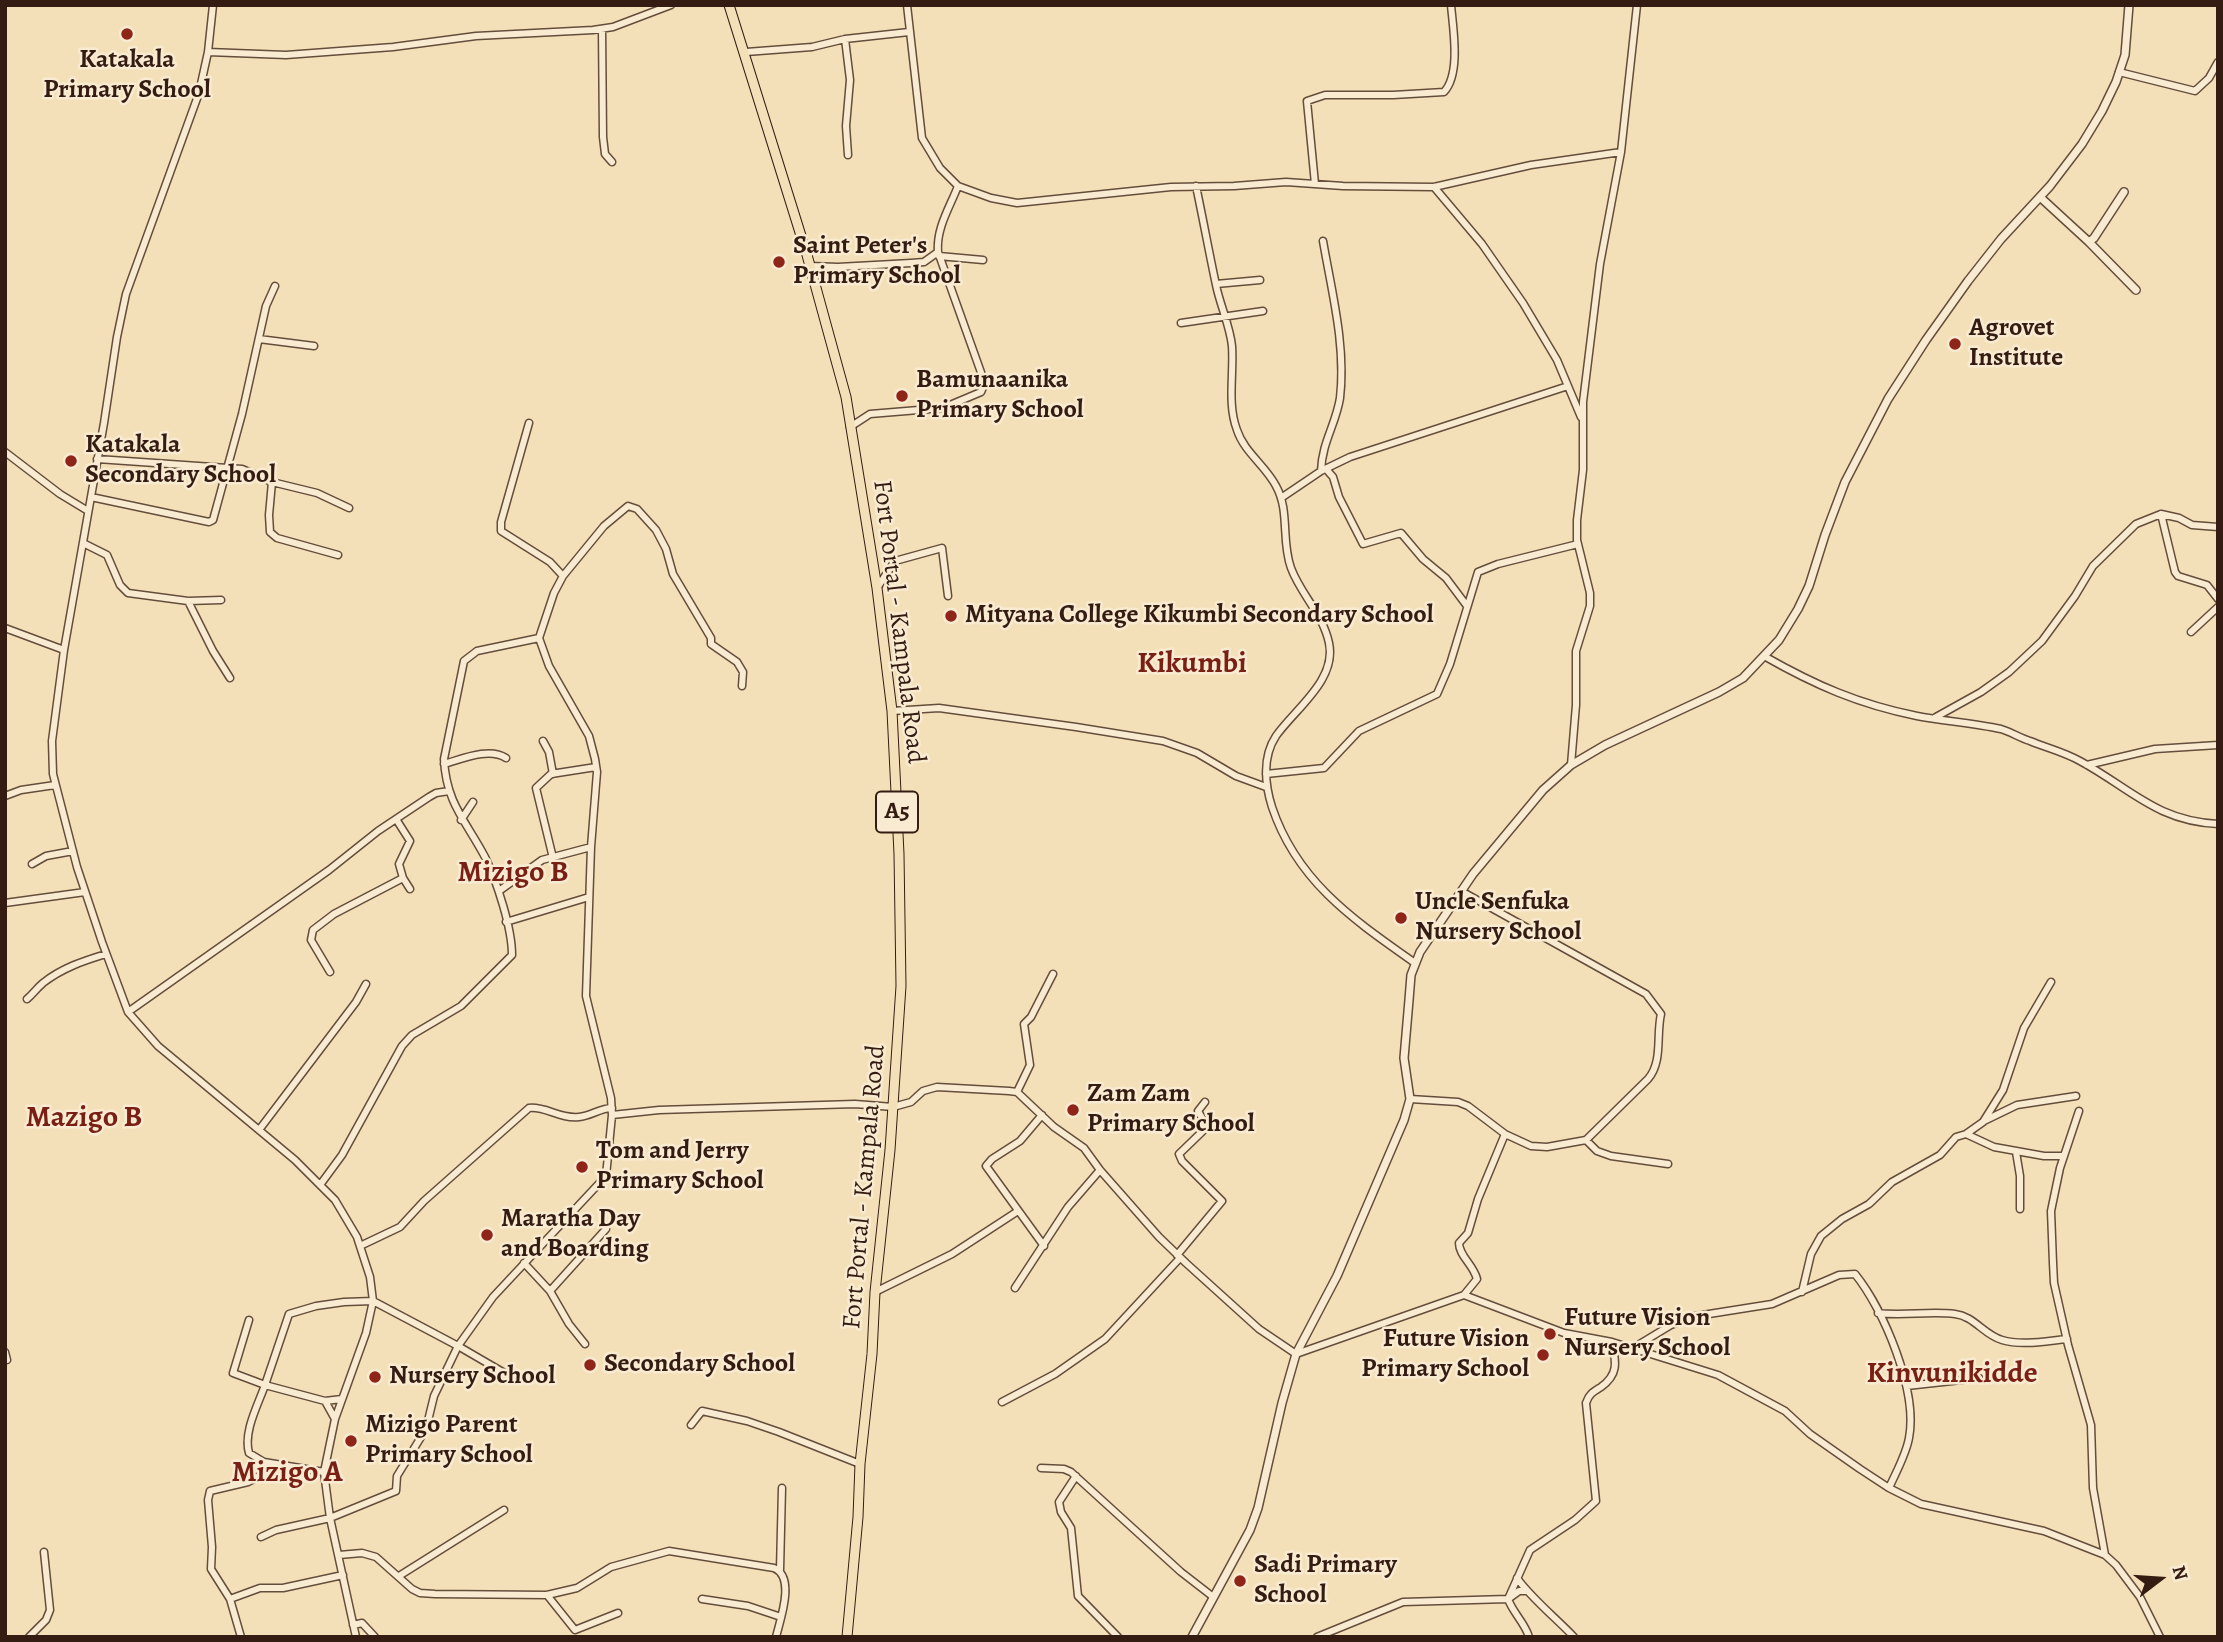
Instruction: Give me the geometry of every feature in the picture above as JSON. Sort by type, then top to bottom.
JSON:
[{"type":"main road","name":"Fort Portal - Kampala Road","points":[[729,5],[746,52],[810,266],[846,397],[877,587],[892,711],[898,826],[901,986],[847,1637]]},
{"type":"street","points":[[213,5],[208,52],[199,93],[126,294],[117,337],[64,650],[52,741],[55,785],[85,891],[128,1012],[158,1046],[295,1160],[335,1200],[349,1221],[360,1246],[370,1277],[373,1301],[366,1333],[335,1419],[324,1472],[330,1518],[356,1637]]},
{"type":"street","points":[[208,52],[286,55],[393,47],[476,36],[601,29],[671,5]]},
{"type":"street","points":[[906,5],[922,138],[940,168],[958,186],[991,198],[1017,203],[1171,187],[1286,182],[1434,187],[1531,165],[1621,152]]},
{"type":"street","points":[[1315,184],[1307,101],[1325,95],[1444,92],[1450,86],[1455,48],[1451,5]]},
{"type":"street","points":[[1571,765],[1576,705],[1576,651],[1590,606],[1578,544],[1577,520],[1583,470],[1583,402],[1600,264],[1621,152],[1637,5]]},
{"type":"street","points":[[1195,1635],[1212,1597],[1250,1530],[1258,1508],[1296,1354],[1337,1276],[1404,1120],[1410,1099],[1404,1058],[1411,975],[1420,952],[1461,891],[1543,790],[1571,765],[1605,745],[1719,692],[1743,678],[1779,640],[1809,586],[1845,482],[1888,400],[1968,281],[2082,144],[2102,111],[2124,55],[2129,5]]},
{"type":"street","points":[[601,29],[603,137],[605,154],[612,162]]},
{"type":"street","points":[[746,52],[812,47],[845,39],[909,32]]},
{"type":"street","points":[[845,39],[850,80],[846,126],[848,155]]},
{"type":"street","points":[[2119,72],[2195,91],[2209,78],[2218,62]]},
{"type":"street","points":[[850,427],[870,414],[943,408],[981,392],[984,388],[983,378],[937,245],[945,215],[958,186]]},
{"type":"street","points":[[1196,186],[1216,284],[1232,344],[1232,398],[1237,433],[1271,475],[1281,498],[1289,563],[1324,627],[1330,656],[1322,680],[1275,738],[1269,751],[1266,787],[1279,828],[1293,856],[1308,875],[1356,921],[1415,963]]},
{"type":"street","points":[[1434,187],[1482,244],[1523,303],[1557,360],[1583,419]]},
{"type":"street","points":[[2089,242],[2124,192]]},
{"type":"street","points":[[2040,197],[2136,290]]},
{"type":"street","points":[[1323,242],[1337,313],[1340,398],[1322,456],[1323,470]]},
{"type":"street","points":[[810,266],[924,262],[939,254],[983,260]]},
{"type":"street","points":[[1216,284],[1261,280]]},
{"type":"street","points":[[91,497],[212,522],[242,414],[266,306],[275,286]]},
{"type":"street","points":[[1181,323],[1263,311]]},
{"type":"street","points":[[259,339],[314,346]]},
{"type":"street","points":[[1281,498],[1323,470],[1350,457],[1568,386]]},
{"type":"street","points":[[529,423],[501,522],[501,531],[550,562],[563,576]]},
{"type":"street","points":[[5,452],[60,494],[88,511]]},
{"type":"street","points":[[97,459],[227,466],[242,469],[272,482],[317,493],[349,508]]},
{"type":"street","points":[[1323,470],[1333,477],[1339,497],[1363,544],[1401,533],[1423,559],[1446,578],[1467,606]]},
{"type":"street","points":[[272,482],[269,515],[271,532],[277,538],[338,555]]},
{"type":"street","points":[[261,1537],[275,1530],[330,1518],[396,1491],[397,1476],[426,1429],[434,1396],[458,1346],[492,1297],[606,1176],[612,1112],[586,996],[596,767],[589,736],[549,666],[539,638],[554,593],[563,576],[604,526],[628,506],[637,509],[656,530],[666,548],[673,575],[711,638],[712,645],[737,662],[744,672],[742,686]]},
{"type":"street","points":[[1935,717],[1981,692],[2009,672],[2042,641],[2100,559],[2136,524],[2161,514],[2179,517],[2192,525],[2218,527]]},
{"type":"street","points":[[2161,514],[2175,572],[2178,576],[2207,585],[2218,599]]},
{"type":"street","points":[[83,543],[107,555],[120,585],[128,593],[188,601],[222,600]]},
{"type":"street","points":[[1266,774],[1324,768],[1359,731],[1437,694],[1475,576],[1481,570],[1578,544]]},
{"type":"street","points":[[877,587],[895,561],[942,548],[948,596]]},
{"type":"street","points":[[188,601],[230,678]]},
{"type":"street","points":[[2191,632],[2218,607]]},
{"type":"street","points":[[5,628],[64,650]]},
{"type":"street","points":[[320,1185],[342,1155],[402,1046],[412,1035],[461,1006],[512,955],[499,891],[485,858],[461,820],[449,791],[444,764],[464,661],[477,651],[539,638]]},
{"type":"street","points":[[1764,656],[1811,683],[1851,699],[1919,717],[1935,717],[2004,730],[2062,752],[2166,814],[2183,821],[2218,824]]},
{"type":"street","points":[[892,711],[939,708],[1076,726],[1163,741],[1197,753],[1236,776],[1266,787]]},
{"type":"street","points":[[543,741],[549,752],[553,774]]},
{"type":"street","points":[[2087,765],[2155,749],[2218,745]]},
{"type":"street","points":[[444,764],[484,754],[499,753],[506,758]]},
{"type":"street","points":[[553,858],[536,788],[546,777],[553,774],[596,767]]},
{"type":"street","points":[[5,796],[21,790],[55,785]]},
{"type":"street","points":[[128,1012],[300,891],[396,819],[436,793],[449,791]]},
{"type":"street","points":[[461,820],[473,802]]},
{"type":"street","points":[[396,819],[410,841],[399,864],[410,889]]},
{"type":"street","points":[[499,891],[531,867],[591,847]]},
{"type":"street","points":[[32,864],[46,856],[73,851]]},
{"type":"street","points":[[330,972],[311,940],[313,930],[334,914],[403,878]]},
{"type":"street","points":[[5,903],[85,891]]},
{"type":"street","points":[[1410,1099],[1458,1102],[1468,1106],[1505,1134],[1531,1146],[1547,1147],[1586,1140],[1652,1074],[1658,1054],[1661,1014],[1646,994],[1461,891]]},
{"type":"street","points":[[506,922],[589,897]]},
{"type":"street","points":[[27,999],[35,994],[42,984],[68,967],[106,954]]},
{"type":"street","points":[[1017,1092],[1030,1065],[1024,1024],[1031,1017],[1053,974]]},
{"type":"street","points":[[1983,1122],[2003,1090],[2024,1028],[2050,982]]},
{"type":"street","points":[[259,1130],[356,1002],[366,984]]},
{"type":"street","points":[[360,1246],[400,1227],[424,1201],[529,1108],[542,1108],[556,1115],[579,1117],[603,1108],[612,1112],[855,1104],[893,1107],[911,1102],[923,1091],[937,1087],[1017,1092],[1083,1148],[1178,1256],[1259,1329],[1296,1354]]},
{"type":"street","points":[[1802,1292],[1811,1254],[1821,1236],[1842,1219],[1869,1203],[1892,1182],[1940,1155],[1956,1137],[1966,1135],[1983,1122],[2017,1105],[2076,1097]]},
{"type":"street","points":[[1002,1402],[1055,1374],[1105,1339],[1222,1201],[1178,1154],[1207,1128],[1198,1111],[1205,1102]]},
{"type":"street","points":[[2079,1111],[2063,1156],[2051,1211],[2054,1283],[2091,1425],[2093,1488],[2105,1555]]},
{"type":"street","points":[[1042,1115],[1020,1141],[986,1166],[1044,1246]]},
{"type":"street","points":[[1296,1354],[1464,1294],[1477,1279],[1470,1263],[1460,1252],[1459,1243],[1468,1233],[1478,1199],[1505,1134]]},
{"type":"street","points":[[1966,1135],[1994,1147],[2015,1152],[2063,1156]]},
{"type":"street","points":[[1586,1140],[1597,1151],[1611,1156],[1668,1164]]},
{"type":"street","points":[[2015,1152],[2020,1176],[2020,1209]]},
{"type":"street","points":[[1015,1288],[1068,1207],[1100,1170]]},
{"type":"street","points":[[875,1292],[952,1254],[1018,1211]]},
{"type":"street","points":[[550,1291],[606,1229]]},
{"type":"street","points":[[524,1263],[550,1291],[569,1324],[585,1344]]},
{"type":"street","points":[[1633,1348],[1690,1317],[1772,1304],[1839,1275],[1855,1274],[1894,1343],[1907,1386],[1909,1437],[1889,1489]]},
{"type":"street","points":[[1464,1294],[1564,1333],[1612,1342],[1718,1374],[1785,1411],[1810,1434],[1889,1489],[1921,1504],[2044,1531],[2105,1555],[2140,1597],[2160,1637]]},
{"type":"street","points":[[324,1472],[264,1462],[249,1453],[247,1445],[291,1312],[344,1302],[373,1301],[513,1378]]},
{"type":"street","points":[[1878,1313],[1957,1314],[2001,1340],[2022,1343],[2067,1339]]},
{"type":"street","points":[[249,1320],[233,1373],[265,1385],[325,1401],[342,1399]]},
{"type":"street","points":[[1529,1637],[1526,1627],[1514,1613],[1508,1599],[1530,1550],[1564,1528],[1596,1501],[1586,1403],[1589,1396],[1615,1374],[1612,1342]]},
{"type":"street","points":[[5,1352],[8,1360]]},
{"type":"street","points":[[1907,1386],[1979,1378]]},
{"type":"street","points":[[325,1401],[335,1419]]},
{"type":"street","points":[[691,1425],[702,1411],[779,1432],[860,1464]]},
{"type":"street","points":[[241,1637],[230,1599],[211,1569],[208,1500],[210,1491],[248,1482],[281,1465]]},
{"type":"street","points":[[1041,1468],[1064,1469],[1076,1476],[1212,1597]]},
{"type":"street","points":[[1076,1476],[1061,1496],[1059,1507],[1071,1528],[1077,1591],[1084,1604],[1118,1637]]},
{"type":"street","points":[[776,1637],[786,1597],[779,1570],[782,1488]]},
{"type":"street","points":[[399,1576],[504,1510]]},
{"type":"street","points":[[340,1555],[362,1553],[376,1557],[420,1593],[548,1595],[577,1588],[611,1567],[669,1551],[779,1570]]},
{"type":"street","points":[[29,1637],[46,1620],[50,1610],[44,1552]]},
{"type":"street","points":[[230,1599],[260,1588],[283,1588],[343,1575]]},
{"type":"street","points":[[1517,1578],[1525,1591],[1540,1601],[1574,1637]]},
{"type":"street","points":[[1317,1637],[1403,1602],[1508,1599],[1519,1591],[1525,1591]]},
{"type":"street","points":[[548,1595],[575,1630],[618,1613]]},
{"type":"street","points":[[702,1599],[748,1606],[781,1616]]},
{"type":"street","points":[[353,1625],[362,1623],[375,1637]]},
{"type":"place","name":"Katakala Primary School","points":[[127,34]]},
{"type":"place","name":"Saint Peter's Primary School","points":[[779,262]]},
{"type":"place","name":"Agrovet Institute","points":[[1955,344]]},
{"type":"place","name":"Bamunaanika Primary School","points":[[902,396]]},
{"type":"place","name":"Katakala Secondary School","points":[[71,461]]},
{"type":"place","name":"Mityana College Kikumbi Secondary School","points":[[951,616]]},
{"type":"place","name":"Uncle Senfuka Nursery School","points":[[1401,918]]},
{"type":"place","name":"Zam Zam Primary School","points":[[1073,1110]]},
{"type":"place","name":"Tom and Jerry Primary School","points":[[582,1167]]},
{"type":"place","name":"Maratha Day and Boarding","points":[[487,1235]]},
{"type":"place","name":"Future Vision Nursery School","points":[[1550,1334]]},
{"type":"place","name":"Future Vision Primary School","points":[[1543,1355]]},
{"type":"place","name":"Secondary School","points":[[590,1365]]},
{"type":"place","name":"Nursery School","points":[[375,1377]]},
{"type":"place","name":"Mizigo Parent Primary School","points":[[351,1441]]},
{"type":"place","name":"Sadi Primary School","points":[[1240,1581]]},
{"type":"district","name":"Kikumbi","points":[[1192,665]]},
{"type":"district","name":"Mizigo B","points":[[513,874]]},
{"type":"district","name":"Mazigo B","points":[[84,1119]]},
{"type":"district","name":"Kinvunikidde","points":[[1952,1375]]},
{"type":"district","name":"Mizigo A","points":[[287,1474]]}]
